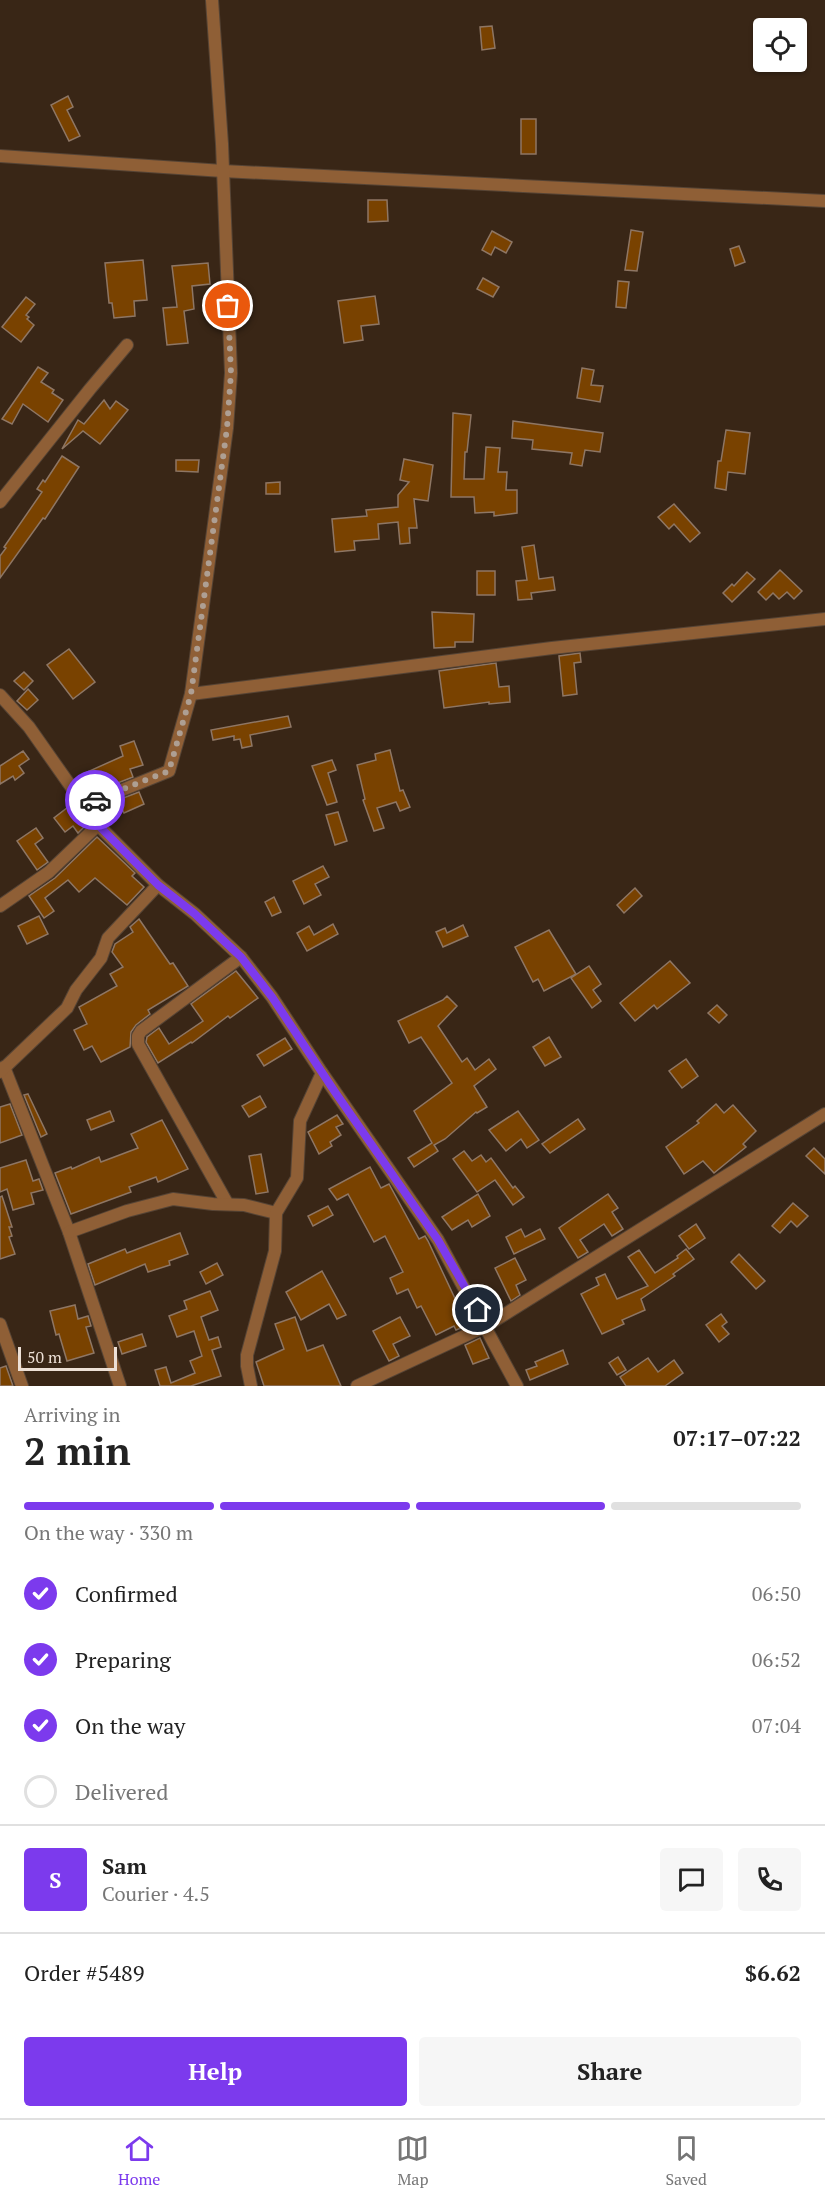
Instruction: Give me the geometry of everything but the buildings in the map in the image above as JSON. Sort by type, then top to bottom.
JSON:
[{"type":"street","points":[[85,805],[169,771],[191,694],[227,428],[231,373],[223,171],[212,0]]},
{"type":"street","points":[[0,156],[223,171],[825,201]]},
{"type":"street","points":[[0,502],[127,345]]},
{"type":"street","points":[[191,694],[552,648],[825,619]]},
{"type":"street","points":[[0,695],[29,727],[98,825],[158,885],[195,914],[241,957],[272,997],[438,1240],[517,1386]]},
{"type":"street","points":[[0,906],[49,872],[98,825]]},
{"type":"street","points":[[120,1386],[69,1232],[2,1070],[67,1008],[76,990],[101,958],[108,938],[158,885]]},
{"type":"street","points":[[227,1203],[138,1044],[138,1036],[141,1031],[241,957]]},
{"type":"street","points":[[250,1386],[248,1355],[275,1251],[276,1213],[297,1178],[300,1121],[322,1073]]},
{"type":"street","points":[[357,1386],[486,1326],[825,1114]]},
{"type":"street","points":[[69,1232],[127,1211],[173,1199],[244,1205],[276,1213]]},
{"type":"street","points":[[0,1324],[22,1386]]},
{"type":"way so far","points":[[95,800],[169,771],[186,717],[227,428],[231,373],[228,306]]},
{"type":"route","points":[[95,800],[85,805],[98,825],[158,885],[195,914],[241,957],[272,997],[438,1240],[478,1310]]}]
